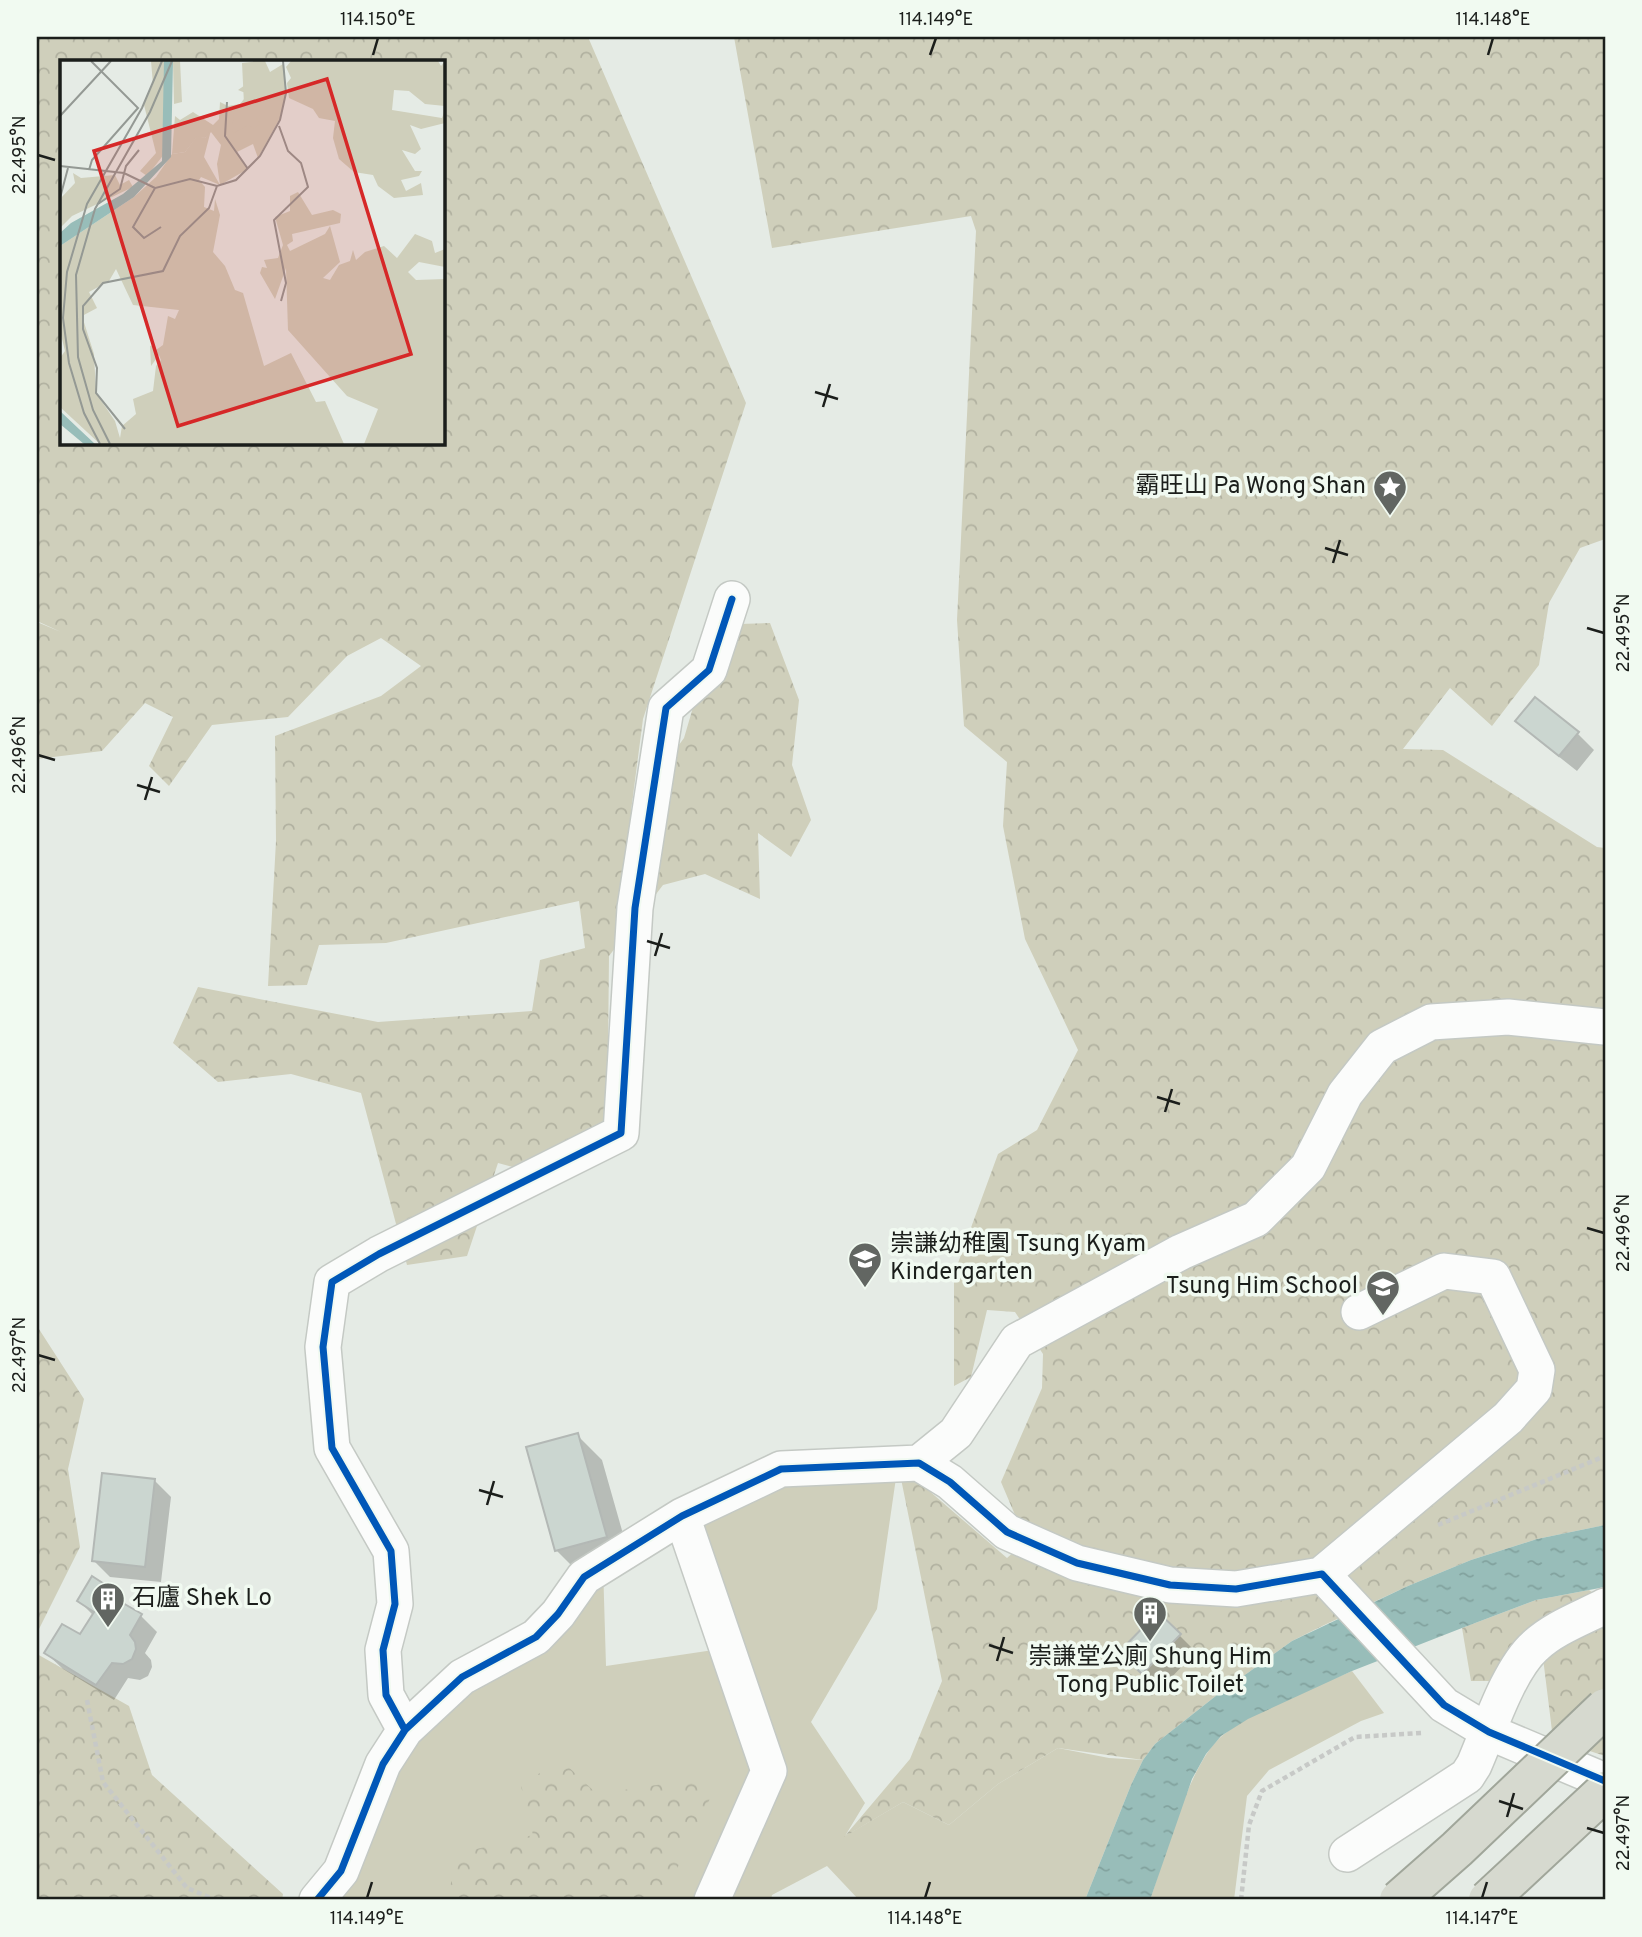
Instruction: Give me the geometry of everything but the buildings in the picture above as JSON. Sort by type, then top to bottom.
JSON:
[{"type":"highway","points":[[1399,1900],[1605,1709]]},
{"type":"highway","points":[[1488,1900],[1605,1791]]},
{"type":"street","points":[[405,1730],[386,1695],[383,1650],[394,1604],[391,1551],[332,1448],[323,1347],[332,1282],[379,1254],[621,1133],[635,908],[666,708],[709,670],[732,599]]},
{"type":"street","points":[[919,1463],[956,1433],[1017,1340],[1181,1252],[1256,1219],[1308,1167],[1345,1094],[1382,1047],[1431,1022],[1508,1017],[1605,1027]]},
{"type":"street","points":[[317,1900],[341,1871],[383,1764],[405,1730],[462,1677],[536,1637],[558,1614],[584,1577],[682,1516],[782,1469],[919,1463],[950,1482],[1007,1532],[1077,1563],[1170,1585],[1236,1590],[1330,1582],[1507,1418],[1534,1389],[1537,1370],[1493,1277],[1444,1272],[1359,1312]]},
{"type":"street","points":[[682,1516],[769,1771],[712,1900]]},
{"type":"street","points":[[1330,1582],[1444,1705],[1489,1732],[1605,1781]]},
{"type":"street","points":[[1348,1854],[1467,1776],[1524,1659],[1548,1636],[1605,1606]]},
{"type":"path","points":[[1426,1529],[1462,1517],[1605,1456]]},
{"type":"path","points":[[86,1700],[103,1782],[187,1888],[216,1900]]},
{"type":"path","points":[[1241,1900],[1249,1825],[1262,1791],[1355,1737],[1426,1732]]},
{"type":"green space","points":[[37,37],[588,37],[746,403],[643,719],[631,811],[684,738],[694,704],[739,624],[770,623],[799,700],[792,765],[811,820],[791,857],[758,833],[760,899],[705,874],[663,885],[609,956],[607,1154],[566,1181],[498,1163],[467,1256],[407,1265],[361,1093],[291,1074],[218,1082],[173,1043],[198,987],[378,1022],[532,1011],[540,960],[585,948],[579,901],[386,943],[319,945],[307,985],[268,986],[276,841],[275,736],[381,696],[421,666],[381,638],[347,656],[288,717],[212,725],[169,786],[149,766],[173,717],[145,703],[102,751],[37,759],[37,622],[61,632],[37,621]]},
{"type":"green space","points":[[734,37],[1605,37],[1605,539],[1580,548],[1549,603],[1539,665],[1492,726],[1450,688],[1403,749],[1443,750],[1597,847],[1605,848],[1605,1525],[1537,1539],[1471,1560],[1408,1586],[1292,1641],[1155,1744],[1143,1760],[1058,1748],[998,1784],[949,1825],[903,1802],[844,1837],[910,1759],[942,1681],[898,1464],[1007,1558],[1026,1541],[1001,1482],[1042,1388],[1043,1354],[1015,1312],[987,1310],[971,1377],[954,1386],[954,1274],[998,1154],[1037,1130],[1078,1050],[1025,939],[1003,826],[1007,762],[964,726],[957,620],[976,231],[971,216],[772,248]]},
{"type":"green space","points":[[37,1326],[84,1399],[68,1469],[80,1547],[37,1633]]},
{"type":"green space","points":[[898,1464],[877,1609],[811,1722],[865,1803],[845,1836],[903,1802],[949,1825],[998,1784],[1058,1748],[1109,1758],[1143,1760],[1085,1900],[859,1900],[827,1866],[772,1895],[771,1900],[317,1900],[378,1777],[603,1565],[606,1666],[727,1648],[682,1516],[781,1469]]},
{"type":"green space","points":[[1589,1590],[1605,1602],[1545,1657],[1605,1623],[1605,1756],[1553,1739],[1543,1658],[1501,1681],[1471,1681],[1462,1628],[1536,1600]]},
{"type":"green space","points":[[37,1654],[129,1706],[152,1775],[283,1894],[282,1900],[37,1900]]},
{"type":"green space","points":[[1352,1671],[1384,1713],[1361,1721],[1269,1770],[1247,1796],[1234,1900],[1150,1900],[1179,1812],[1199,1766],[1211,1748],[1223,1735],[1252,1716]]},
{"type":"green space","points":[[560,1759],[597,1794],[722,1775],[684,1850],[666,1900],[448,1900],[456,1854],[533,1835],[521,1786]]},
{"type":"water","points":[[1605,1525],[1605,1587],[1536,1600],[1462,1628],[1352,1671],[1248,1719],[1221,1736],[1206,1754],[1192,1779],[1150,1900],[1085,1900],[1143,1760],[1155,1744],[1217,1695],[1292,1641],[1408,1586],[1471,1560],[1537,1539]]},
{"type":"cycle path","points":[[405,1730],[386,1695],[383,1650],[395,1604],[391,1551],[332,1448],[323,1347],[332,1282],[379,1254],[621,1133],[635,908],[666,708],[709,670],[732,599]]},
{"type":"cycle path","points":[[317,1900],[341,1871],[383,1764],[405,1730],[462,1677],[536,1637],[558,1614],[584,1577],[682,1516],[781,1469],[919,1463],[950,1482],[1007,1532],[1077,1563],[1170,1585],[1236,1589],[1322,1574],[1444,1705],[1489,1732],[1605,1781]]},
{"type":"place","name":"霸旺山 Pa Wong Shan","points":[[1390,517]]},
{"type":"place","name":"崇謙幼稚園 Tsung Kyam Kindergarten","points":[[865,1289]]},
{"type":"place","name":"Tsung Him School","points":[[1383,1317]]},
{"type":"place","name":"石廬 Shek Lo","points":[[108,1629]]},
{"type":"place","name":"崇謙堂公廁 Shung Him Tong Public Toilet","points":[[1150,1643]]}]
